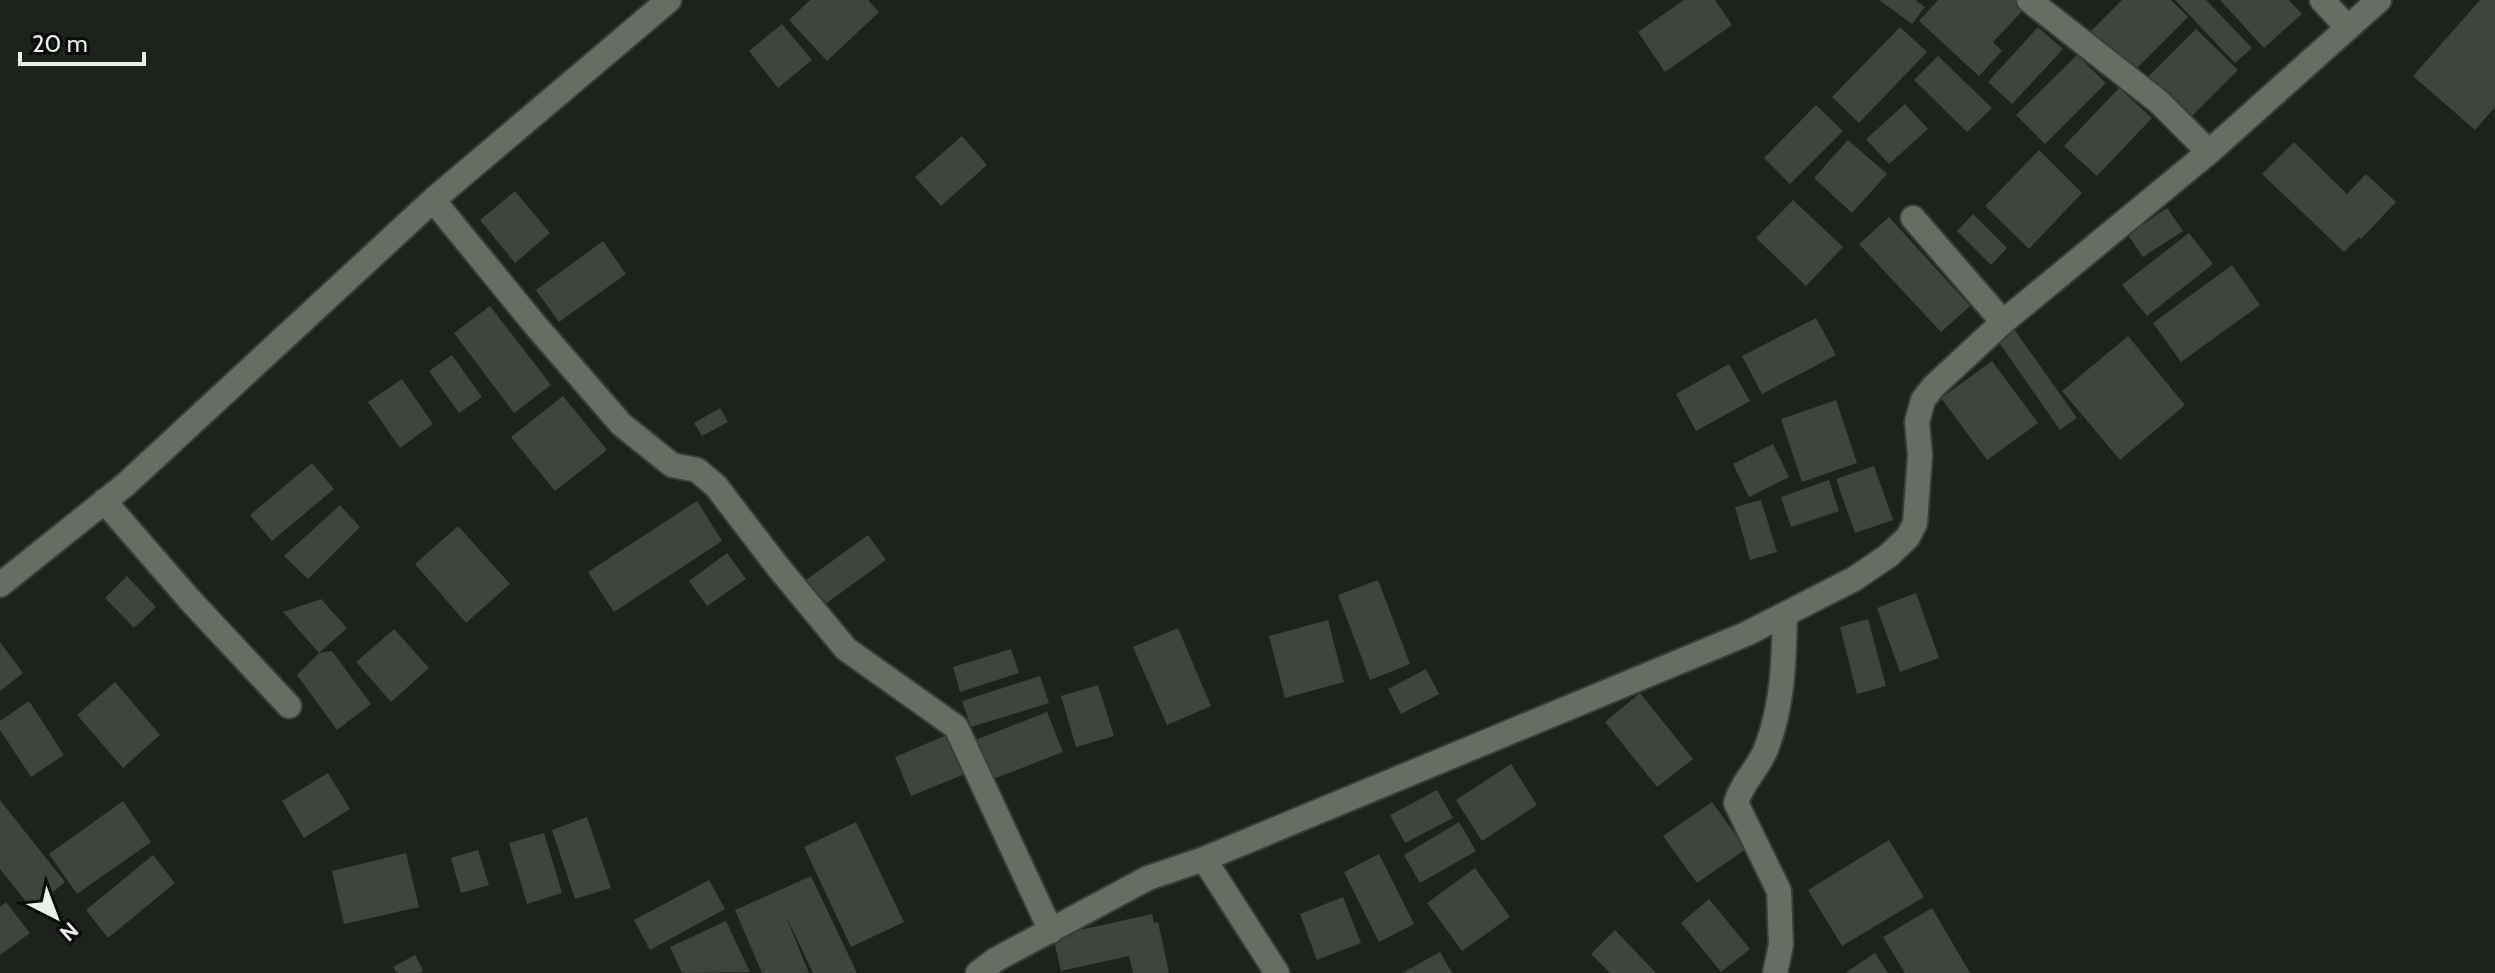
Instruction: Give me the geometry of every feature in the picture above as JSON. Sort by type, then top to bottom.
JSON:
[{"type":"street","points":[[0,585],[137,474],[433,200],[669,0]]},
{"type":"street","points":[[2029,0],[2159,102],[2209,152]]},
{"type":"street","points":[[2322,0],[2348,28]]},
{"type":"street","points":[[978,973],[995,960],[1148,878],[1204,859],[1746,634],[1854,579],[1888,556],[1908,537],[1915,523],[1920,455],[1917,422],[1923,400],[1949,371],[2003,322],[2209,152],[2379,0]]},
{"type":"street","points":[[433,200],[621,424],[672,465],[697,470],[716,486],[846,649],[956,727],[1051,931]]},
{"type":"street","points":[[1913,218],[2003,322]]},
{"type":"street","points":[[104,501],[190,600],[289,706]]},
{"type":"street","points":[[1775,973],[1781,945],[1779,891],[1736,803],[1740,788],[1766,751],[1783,678],[1785,614]]},
{"type":"street","points":[[1204,859],[1277,973]]},
{"type":"building","points":[[810,0],[868,0],[879,12],[827,61],[789,20]]},
{"type":"building","points":[[1684,0],[1715,0],[1732,25],[1665,72],[1638,32]]},
{"type":"building","points":[[1879,0],[1915,0],[1925,7],[1912,24]]},
{"type":"building","points":[[1938,0],[2019,0],[2026,7],[1993,42],[2002,51],[1979,76],[1919,21]]},
{"type":"building","points":[[2122,0],[2171,0],[2188,17],[2129,76],[2088,34]]},
{"type":"building","points":[[2175,0],[2206,0],[2252,48],[2235,63]]},
{"type":"building","points":[[2220,0],[2289,0],[2302,14],[2264,48]]},
{"type":"building","points":[[2480,0],[2495,0],[2495,107],[2475,130],[2413,76]]},
{"type":"building","points":[[782,24],[812,60],[778,88],[749,51]]},
{"type":"building","points":[[1900,27],[1927,52],[1859,123],[1832,97]]},
{"type":"building","points":[[2038,27],[2063,49],[2012,104],[1988,82]]},
{"type":"building","points":[[2196,29],[2238,70],[2185,123],[2143,82]]},
{"type":"building","points":[[2077,55],[2106,83],[2045,144],[2016,115]]},
{"type":"building","points":[[1938,56],[1992,108],[1967,132],[1914,80]]},
{"type":"building","points":[[2119,88],[2152,118],[2097,176],[2064,146]]},
{"type":"building","points":[[1905,104],[1928,129],[1889,164],[1866,139]]},
{"type":"building","points":[[1816,105],[1843,131],[1790,184],[1764,158]]},
{"type":"building","points":[[962,136],[987,165],[941,206],[915,177]]},
{"type":"building","points":[[1848,140],[1887,174],[1852,213],[1814,178]]},
{"type":"building","points":[[2294,142],[2347,194],[2366,174],[2396,202],[2361,239],[2359,237],[2344,252],[2262,174]]},
{"type":"building","points":[[2039,150],[2082,193],[2029,249],[1985,206]]},
{"type":"building","points":[[515,191],[550,233],[515,263],[480,220]]},
{"type":"building","points":[[1793,200],[1843,247],[1806,286],[1756,238]]},
{"type":"building","points":[[2167,208],[2183,231],[2143,257],[2128,235]]},
{"type":"building","points":[[1973,214],[2007,248],[1991,265],[1957,231]]},
{"type":"building","points":[[1889,217],[1970,306],[1941,332],[1859,244]]},
{"type":"building","points":[[2189,233],[2213,264],[2147,316],[2122,285]]},
{"type":"building","points":[[603,241],[626,274],[559,322],[536,290]]},
{"type":"building","points":[[2232,265],[2260,305],[2181,362],[2153,323]]},
{"type":"building","points":[[490,306],[551,385],[514,413],[454,333]]},
{"type":"building","points":[[1816,318],[1836,355],[1762,394],[1742,356]]},
{"type":"building","points":[[2014,329],[2077,418],[2060,430],[1998,341]]},
{"type":"building","points":[[2128,336],[2185,405],[2120,460],[2062,391]]},
{"type":"building","points":[[452,355],[482,397],[459,413],[429,371]]},
{"type":"building","points":[[1992,361],[2038,423],[1987,460],[1941,398]]},
{"type":"building","points":[[1729,364],[1750,401],[1696,431],[1676,394]]},
{"type":"building","points":[[402,379],[433,424],[400,448],[368,402]]},
{"type":"building","points":[[563,396],[607,450],[555,491],[511,437]]},
{"type":"building","points":[[1836,400],[1857,463],[1802,482],[1781,419]]},
{"type":"building","points":[[720,408],[728,422],[702,436],[694,423]]},
{"type":"building","points":[[1773,444],[1789,477],[1749,497],[1733,464]]},
{"type":"building","points":[[312,463],[334,489],[272,541],[250,515]]},
{"type":"building","points":[[1874,466],[1893,520],[1855,533],[1836,479]]},
{"type":"building","points":[[1829,480],[1839,511],[1791,527],[1781,497]]},
{"type":"building","points":[[1761,500],[1777,552],[1750,560],[1735,507]]},
{"type":"building","points":[[697,501],[722,541],[614,612],[588,572]]},
{"type":"building","points":[[340,505],[360,527],[308,579],[284,556]]},
{"type":"building","points":[[458,526],[510,584],[466,623],[415,564]]},
{"type":"building","points":[[868,535],[886,560],[817,610],[799,585]]},
{"type":"building","points":[[727,553],[746,579],[707,606],[689,581]]},
{"type":"building","points":[[127,576],[156,607],[134,628],[105,598]]},
{"type":"building","points":[[1378,580],[1410,664],[1370,680],[1338,595]]},
{"type":"building","points":[[1916,593],[1939,658],[1900,672],[1877,608]]},
{"type":"building","points":[[321,599],[347,628],[319,653],[283,612]]},
{"type":"building","points":[[1868,619],[1886,686],[1857,694],[1840,627]]},
{"type":"building","points":[[1328,620],[1344,682],[1285,698],[1269,636]]},
{"type":"building","points":[[1178,628],[1211,706],[1167,725],[1133,647]]},
{"type":"building","points":[[394,629],[429,668],[391,702],[356,662]]},
{"type":"building","points":[[0,642],[23,673],[0,691]]},
{"type":"building","points":[[1011,649],[1019,673],[960,692],[953,667]]},
{"type":"building","points":[[332,651],[371,704],[337,730],[297,675],[319,653]]},
{"type":"building","points":[[1426,669],[1439,694],[1401,714],[1388,689]]},
{"type":"building","points":[[1040,676],[1049,703],[971,727],[962,701]]},
{"type":"building","points":[[115,682],[160,735],[123,768],[77,715]]},
{"type":"building","points":[[1098,685],[1114,736],[1076,747],[1061,696]]},
{"type":"building","points":[[1640,693],[1693,759],[1657,787],[1605,722]]},
{"type":"building","points":[[29,701],[64,755],[31,777],[0,730],[0,721]]},
{"type":"building","points":[[1047,712],[1063,752],[988,781],[973,741]]},
{"type":"building","points":[[949,734],[965,774],[911,796],[895,757]]},
{"type":"building","points":[[1511,764],[1537,805],[1482,841],[1456,800]]},
{"type":"building","points":[[328,773],[350,809],[304,838],[282,801]]},
{"type":"building","points":[[1437,790],[1453,818],[1405,843],[1390,815]]},
{"type":"building","points":[[0,800],[65,882],[32,909],[0,869]]},
{"type":"building","points":[[123,801],[151,842],[77,894],[49,854]]},
{"type":"building","points":[[1712,802],[1746,849],[1697,883],[1663,836]]},
{"type":"building","points":[[587,817],[611,888],[575,899],[552,830]]},
{"type":"building","points":[[856,822],[904,922],[851,947],[804,847]]},
{"type":"building","points":[[1459,822],[1476,851],[1420,883],[1404,855]]},
{"type":"building","points":[[544,833],[562,893],[527,904],[509,843]]},
{"type":"building","points":[[1889,840],[1924,897],[1842,946],[1808,890]]},
{"type":"building","points":[[478,850],[489,885],[461,893],[451,858]]},
{"type":"building","points":[[406,853],[419,907],[344,924],[332,871]]},
{"type":"building","points":[[1379,854],[1414,924],[1379,942],[1344,872]]},
{"type":"building","points":[[153,855],[175,883],[108,938],[86,910]]},
{"type":"building","points":[[1475,868],[1510,917],[1462,951],[1427,903]]},
{"type":"building","points":[[811,876],[857,973],[813,973],[785,914],[809,973],[762,973],[735,910]]},
{"type":"building","points":[[709,880],[725,909],[650,950],[634,920]]},
{"type":"building","points":[[1343,897],[1361,943],[1317,960],[1300,914]]},
{"type":"building","points":[[1709,899],[1750,949],[1721,972],[1681,923]]},
{"type":"building","points":[[6,902],[30,933],[0,955],[0,907]]},
{"type":"building","points":[[1932,908],[1970,973],[1905,973],[1883,937]]},
{"type":"building","points":[[1152,914],[1154,923],[1158,922],[1169,973],[1133,973],[1129,956],[1061,971],[1053,936]]},
{"type":"building","points":[[726,921],[750,972],[682,973],[670,947]]},
{"type":"building","points":[[1615,930],[1656,973],[1610,973],[1591,954]]},
{"type":"building","points":[[1440,952],[1452,973],[1402,973]]},
{"type":"building","points":[[1875,953],[1888,973],[1845,973]]},
{"type":"building","points":[[415,955],[423,970],[419,973],[397,973],[393,967]]}]
